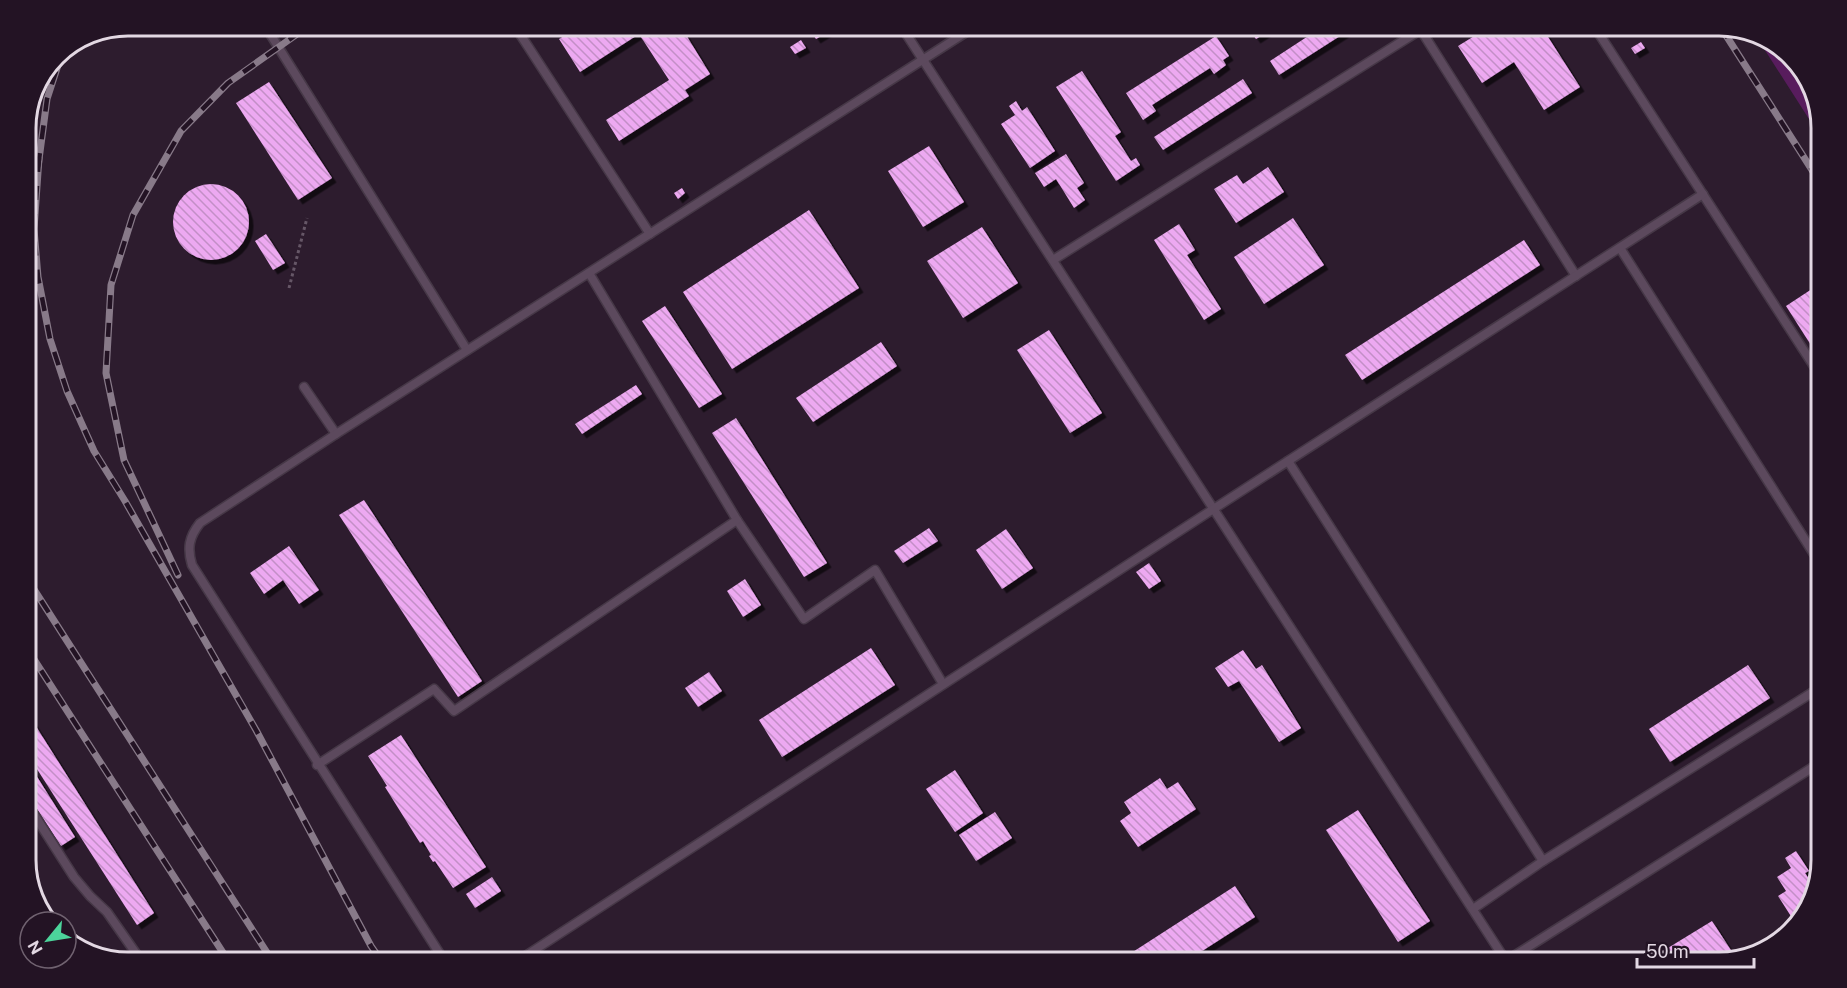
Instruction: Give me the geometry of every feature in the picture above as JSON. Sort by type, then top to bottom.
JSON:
[{"type":"lane","points":[[272,36],[467,350]]},
{"type":"lane","points":[[521,36],[650,234]]},
{"type":"lane","points":[[908,36],[1215,508],[1500,952]]},
{"type":"lane","points":[[438,952],[192,565],[189,543],[193,532],[201,524],[336,434],[960,36]]},
{"type":"lane","points":[[1053,260],[1408,36]]},
{"type":"lane","points":[[1426,36],[1576,276]]},
{"type":"lane","points":[[1600,36],[1811,361]]},
{"type":"lane","points":[[533,952],[1703,194]]},
{"type":"lane","points":[[1620,248],[1811,549]]},
{"type":"lane","points":[[589,273],[737,520],[804,619],[875,570],[944,684]]},
{"type":"lane","points":[[304,387],[336,434]]},
{"type":"lane","points":[[1288,461],[1544,861]]},
{"type":"lane","points":[[317,765],[435,689],[454,711],[737,520]]},
{"type":"lane","points":[[1473,909],[1544,861],[1811,693]]},
{"type":"lane","points":[[1522,952],[1811,768]]},
{"type":"lane","points":[[36,817],[74,876],[107,912],[134,952]]},
{"type":"path","points":[[289,288],[307,218]]},
{"type":"building","points":[[564,36],[636,36],[580,72],[559,39]]},
{"type":"building","points":[[640,36],[687,36],[710,74],[685,90],[689,96],[619,141],[606,120],[669,80]]},
{"type":"building","points":[[1216,36],[1229,56],[1223,60],[1226,65],[1214,74],[1210,68],[1152,105],[1156,111],[1143,120],[1126,93]]},
{"type":"building","points":[[1308,36],[1340,36],[1279,75],[1270,61]]},
{"type":"building","points":[[1474,36],[1547,36],[1580,87],[1544,110],[1514,62],[1482,83],[1458,46]]},
{"type":"building","points":[[801,40],[806,48],[795,54],[790,47]]},
{"type":"building","points":[[1641,42],[1645,48],[1635,54],[1631,48]]},
{"type":"building","points":[[1082,71],[1121,132],[1115,136],[1131,161],[1136,158],[1140,165],[1116,181],[1056,87]]},
{"type":"building","points":[[1243,79],[1252,93],[1163,150],[1154,137]]},
{"type":"building","points":[[269,82],[332,178],[298,200],[236,103]]},
{"type":"building","points":[[1016,101],[1022,111],[1027,107],[1055,151],[1030,168],[1001,124],[1015,115],[1009,106]]},
{"type":"building","points":[[929,146],[964,202],[923,227],[888,171]]},
{"type":"building","points":[[1066,154],[1084,183],[1077,188],[1085,200],[1074,208],[1056,179],[1044,187],[1035,173]]},
{"type":"building","points":[[1268,167],[1284,192],[1236,223],[1214,189],[1237,175],[1243,184]]},
{"type":"building","points":[[211,184],[225,187],[238,195],[246,208],[249,222],[246,236],[238,249],[225,257],[211,260],[197,257],[184,249],[176,236],[173,222],[176,208],[184,195],[197,187]]},
{"type":"building","points":[[682,188],[685,193],[678,199],[674,193]]},
{"type":"building","points":[[809,210],[859,288],[732,369],[683,292]]},
{"type":"building","points":[[1293,218],[1324,265],[1264,304],[1234,257]]},
{"type":"building","points":[[1179,224],[1195,250],[1187,255],[1221,309],[1204,320],[1154,240]]},
{"type":"building","points":[[982,227],[1018,283],[963,318],[927,261]]},
{"type":"building","points":[[266,234],[285,263],[273,270],[255,241]]},
{"type":"building","points":[[1524,240],[1540,265],[1362,380],[1345,355]]},
{"type":"building","points":[[1811,290],[1811,345],[1786,306]]},
{"type":"building","points":[[665,306],[722,394],[699,408],[642,321]]},
{"type":"building","points":[[1049,330],[1102,413],[1070,433],[1017,350]]},
{"type":"building","points":[[881,342],[897,366],[813,422],[796,398]]},
{"type":"building","points":[[636,385],[642,394],[582,434],[575,424]]},
{"type":"building","points":[[736,418],[827,563],[804,577],[712,433]]},
{"type":"building","points":[[364,500],[482,681],[458,697],[339,515]]},
{"type":"building","points":[[929,528],[938,541],[903,563],[894,551]]},
{"type":"building","points":[[1006,529],[1033,568],[1002,589],[976,550]]},
{"type":"building","points":[[289,546],[319,590],[299,604],[283,580],[264,594],[250,573]]},
{"type":"building","points":[[1149,563],[1161,581],[1149,589],[1136,572]]},
{"type":"building","points":[[745,579],[761,605],[743,617],[727,591]]},
{"type":"building","points":[[871,648],[895,685],[782,757],[759,720]]},
{"type":"building","points":[[1243,650],[1256,669],[1262,665],[1301,728],[1279,742],[1239,681],[1228,687],[1215,668]]},
{"type":"building","points":[[1748,665],[1770,698],[1670,762],[1649,729]]},
{"type":"building","points":[[709,672],[722,691],[698,707],[685,688]]},
{"type":"building","points":[[36,726],[154,913],[137,925],[36,768]]},
{"type":"building","points":[[401,735],[486,867],[453,888],[429,856],[431,855],[423,841],[420,843],[368,756]]},
{"type":"building","points":[[955,770],[983,813],[955,832],[926,789]]},
{"type":"building","points":[[36,775],[75,837],[61,846],[36,807]]},
{"type":"building","points":[[1160,778],[1167,789],[1178,782],[1196,809],[1138,847],[1120,821],[1131,813],[1124,802]]},
{"type":"building","points":[[1358,810],[1430,921],[1398,942],[1326,830]]},
{"type":"building","points":[[995,812],[1012,838],[976,861],[959,835]]},
{"type":"building","points":[[1796,851],[1809,871],[1805,873],[1809,879],[1802,901],[1791,917],[1778,896],[1786,891],[1777,877],[1791,868],[1785,858]]},
{"type":"building","points":[[492,877],[501,891],[475,908],[466,894]]},
{"type":"building","points":[[1235,886],[1255,917],[1201,952],[1133,952]]},
{"type":"building","points":[[1712,921],[1731,951],[1719,952],[1661,952]]},
{"type":"waterway","points":[[1780,59],[1807,101]]},
{"type":"railway","points":[[178,575],[124,460],[106,373],[111,285],[133,215],[181,131],[228,83],[294,36]]},
{"type":"railway","points":[[1727,37],[1811,168]]},
{"type":"railway","points":[[38,167],[47,99],[56,71]]},
{"type":"railway","points":[[36,201],[39,158]]},
{"type":"railway","points":[[36,253],[38,277],[50,339],[67,391],[94,451],[256,730],[375,952]]},
{"type":"railway","points":[[36,593],[267,952]]},
{"type":"railway","points":[[36,663],[223,952]]}]
